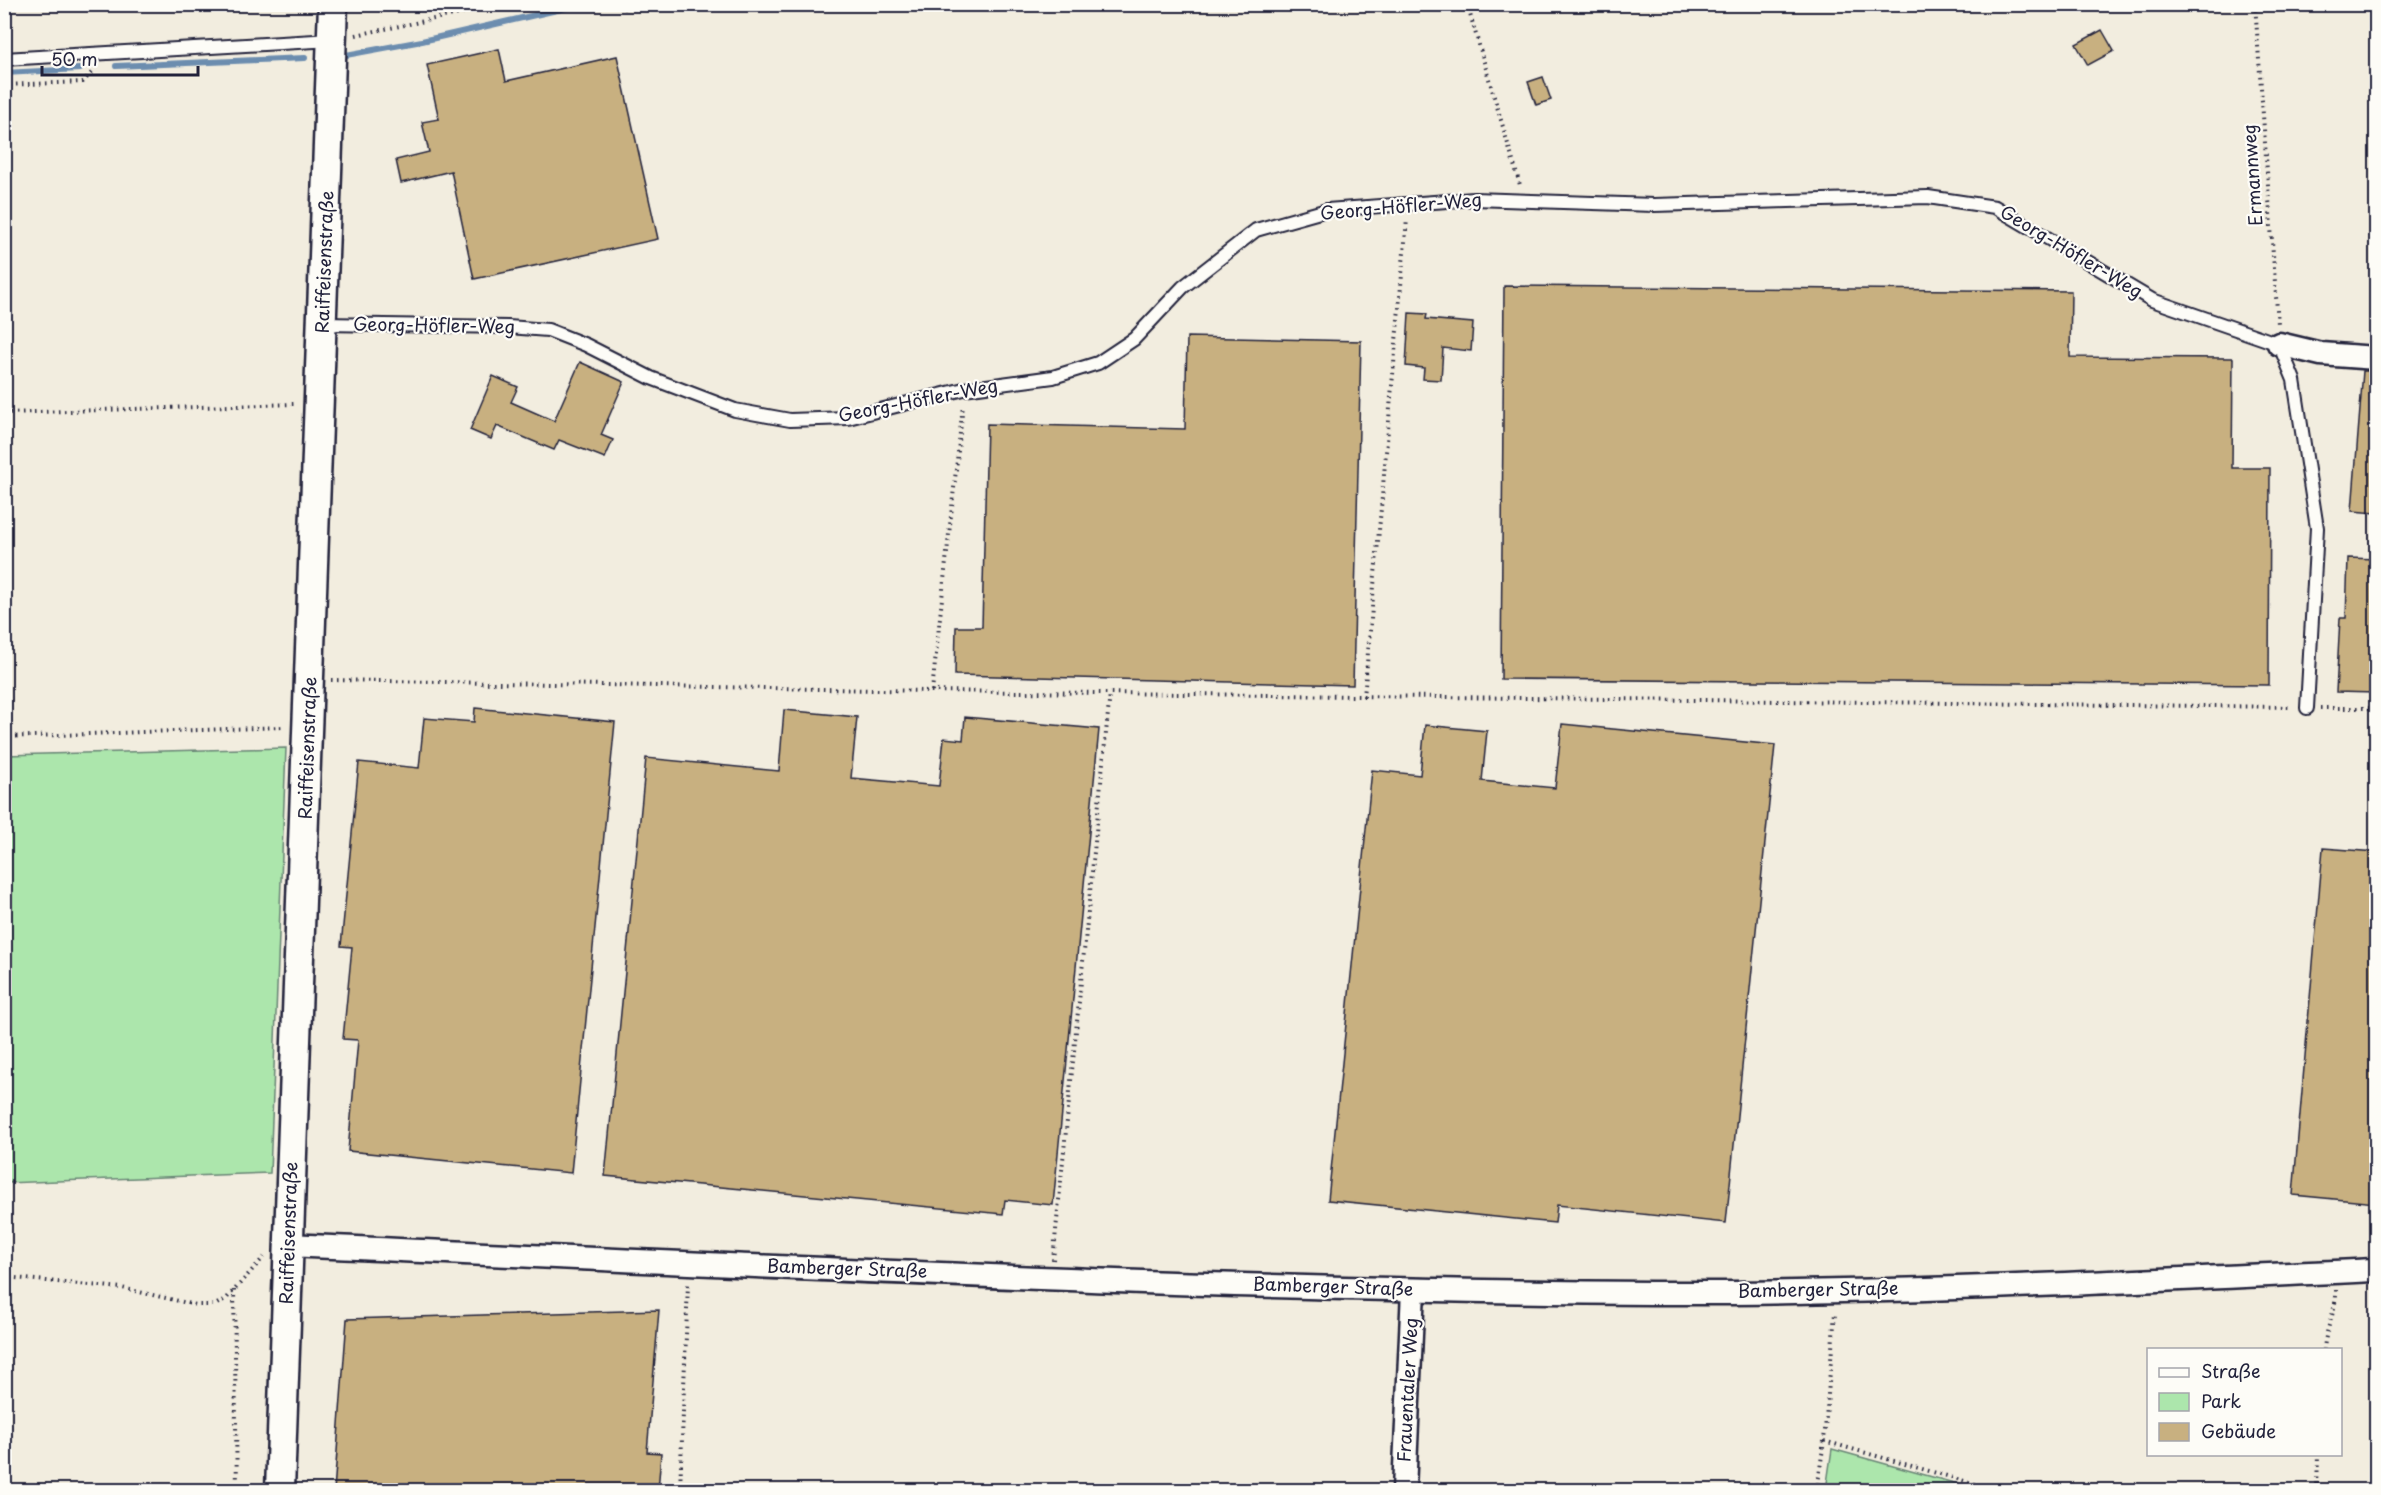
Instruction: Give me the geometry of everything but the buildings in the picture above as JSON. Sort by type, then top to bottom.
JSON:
[{"type":"street","name":"Raiffeisenstraße","points":[[280,1491],[333,4]]},
{"type":"street","name":"Georg-Höfler-Weg","points":[[2279,344],[2321,354],[2376,358]]},
{"type":"street","name":"Bamberger Straße","points":[[289,1245],[688,1263],[1413,1290],[1657,1293],[1837,1291],[2376,1270]]},
{"type":"street","name":"Frauentaler Weg","points":[[1404,1491],[1413,1290]]},
{"type":"lane","points":[[4,59],[332,40]]},
{"type":"lane","name":"Georg-Höfler-Weg","points":[[323,324],[508,327],[548,330],[586,345],[651,378],[726,406],[790,420],[848,418],[964,389],[1053,377],[1098,363],[1134,339],[1183,287],[1256,230],[1328,210],[1474,200],[1654,205],[1928,197],[1995,207],[2152,300],[2279,344]]},
{"type":"lane","points":[[2279,344],[2294,380],[2317,528],[2307,708]]},
{"type":"path","points":[[332,40],[507,4]]},
{"type":"path","points":[[623,8],[640,4]]},
{"type":"path","points":[[1467,4],[1524,201]]},
{"type":"path","name":"Ermannweg","points":[[2255,4],[2279,344]]},
{"type":"path","points":[[4,85],[83,82],[109,54]]},
{"type":"path","points":[[1364,697],[1408,204]]},
{"type":"path","points":[[933,691],[964,389]]},
{"type":"path","points":[[4,413],[320,403]]},
{"type":"path","points":[[310,679],[933,691],[2376,708]]},
{"type":"path","points":[[1051,1277],[1110,693]]},
{"type":"path","points":[[4,737],[309,726]]},
{"type":"path","points":[[4,1277],[122,1288],[196,1305],[215,1305],[234,1290],[265,1256],[289,1245]]},
{"type":"path","points":[[680,1491],[688,1263]]},
{"type":"path","points":[[2324,1348],[2325,1334],[2337,1297],[2335,1272]]},
{"type":"path","points":[[234,1290],[237,1491]]},
{"type":"path","points":[[1817,1491],[1824,1442],[1837,1291]]},
{"type":"path","points":[[1824,1442],[1996,1491]]},
{"type":"path","points":[[2316,1491],[2318,1456]]},
{"type":"green space","points":[[286,748],[270,1173],[5,1183],[5,755]]},
{"type":"green space","points":[[1832,1449],[1979,1490],[1826,1490]]},
{"type":"waterway","points":[[346,55],[422,41],[583,4]]},
{"type":"waterway","points":[[116,66],[305,58]]},
{"type":"waterway","points":[[4,73],[80,69]]}]
